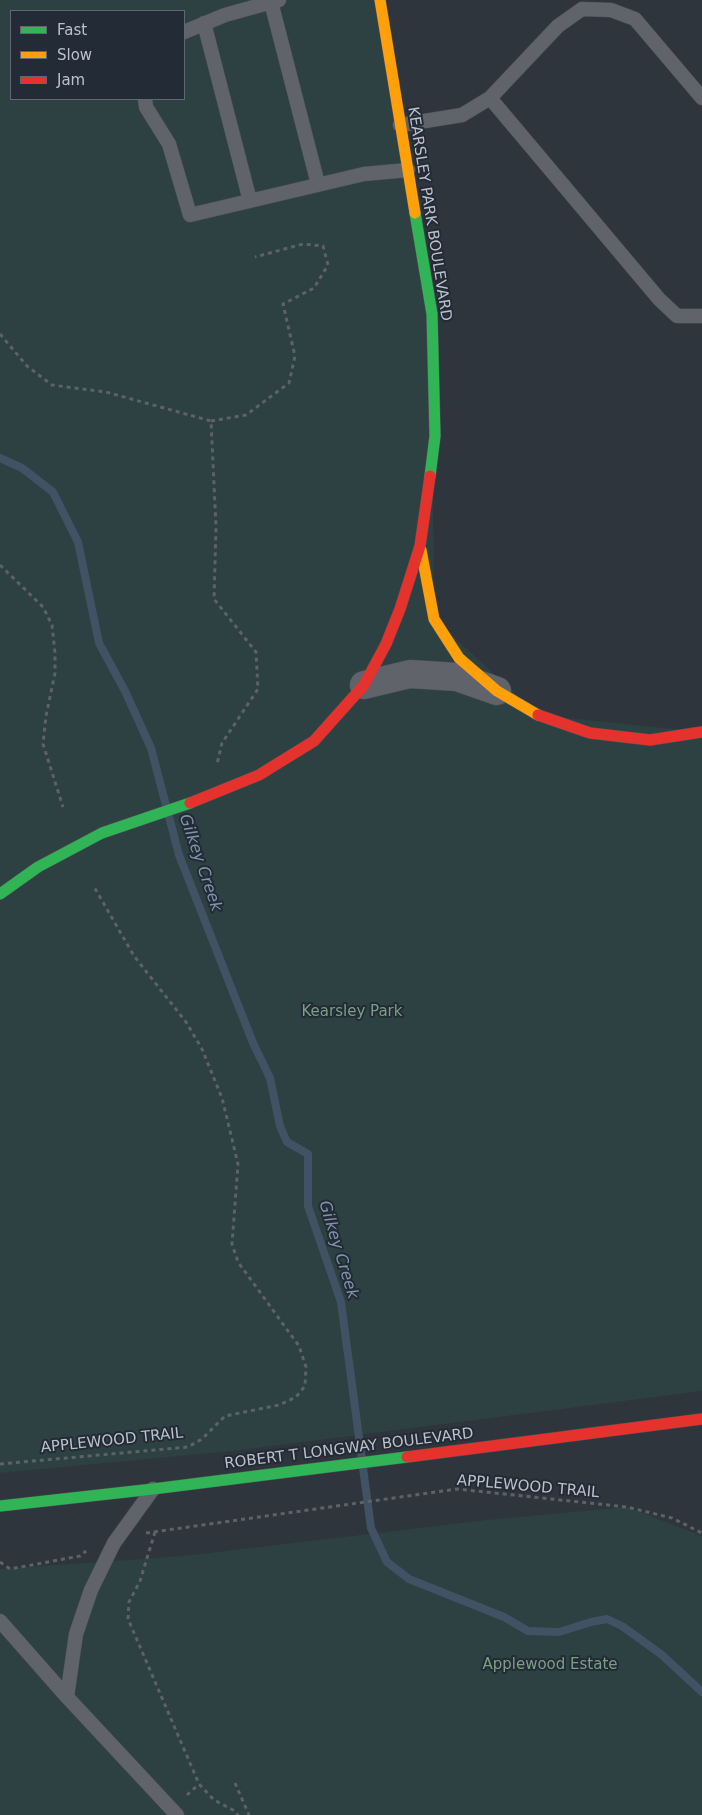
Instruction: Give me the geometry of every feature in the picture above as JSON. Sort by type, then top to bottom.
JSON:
[{"type":"street","name":"KEARSLEY PARK BOULEVARD","points":[[0,894],[38,867],[102,833],[185,805],[259,775],[314,740],[364,685],[386,644],[400,609],[420,546],[435,436],[432,314],[380,0]]},
{"type":"street","points":[[420,546],[434,618],[459,658],[497,691]]},
{"type":"street","points":[[364,685],[410,674],[457,677],[497,691],[539,715],[590,733],[650,740],[702,732]]},
{"type":"street","name":"ROBERT T LONGWAY BOULEVARD","points":[[0,1506],[376,1462],[702,1419]]},
{"type":"lane","points":[[185,32],[225,15],[275,1],[318,184]]},
{"type":"lane","points":[[400,125],[462,115],[490,98],[558,26],[582,9],[611,10],[635,19],[702,98]]},
{"type":"lane","points":[[204,24],[250,200]]},
{"type":"lane","points":[[490,98],[659,300],[677,316],[702,316]]},
{"type":"lane","points":[[145,100],[146,107],[170,144],[190,215],[364,174],[408,170]]},
{"type":"lane","points":[[67,1697],[76,1634],[90,1590],[114,1542],[153,1489]]},
{"type":"lane","points":[[0,1621],[67,1697],[177,1815]]},
{"type":"path","points":[[0,334],[27,366],[52,385],[106,392],[211,421],[246,415],[289,383],[295,356],[284,304],[314,288],[328,265],[323,246],[303,244],[255,257]]},
{"type":"path","points":[[211,421],[216,527],[214,599],[256,652],[258,689],[222,743],[217,767]]},
{"type":"path","points":[[0,565],[43,608],[52,625],[55,652],[54,673],[43,744],[63,808]]},
{"type":"path","name":"APPLEWOOD TRAIL","points":[[0,1464],[188,1447],[202,1439],[225,1416],[279,1405],[296,1397],[305,1386],[306,1367],[300,1346],[238,1262],[232,1244],[238,1164],[222,1098],[202,1049],[186,1022],[134,956],[93,885]]},
{"type":"path","name":"APPLEWOOD TRAIL","points":[[0,1562],[10,1569],[80,1556],[100,1538],[354,1505],[457,1489],[627,1507],[672,1518],[702,1533]]},
{"type":"path","points":[[155,1532],[140,1581],[130,1602],[128,1618],[199,1784],[214,1800],[233,1810],[238,1815]]},
{"type":"path","points":[[235,1783],[249,1815]]},
{"type":"green space","name":"Kearsley Park","points":[[0,0],[380,0],[432,314],[434,619],[539,715],[702,732],[702,1391],[233,1451],[0,1473]]},
{"type":"green space","name":"Applewood Estate","points":[[627,1507],[702,1536],[702,1815],[0,1815],[0,1569],[184,1556],[487,1520]]},
{"type":"waterway","name":"Gilkey Creek","points":[[0,458],[22,468],[53,492],[78,542],[99,643],[125,691],[151,748],[179,855],[253,1043],[270,1078],[280,1126],[287,1142],[308,1154],[308,1206],[341,1302],[371,1528],[387,1562],[409,1579],[504,1617],[528,1631],[559,1632],[607,1619],[622,1626],[662,1655],[702,1692]]},
{"type":"traffic: fast","points":[[415,213],[432,314],[435,436],[430,476]]},
{"type":"traffic: fast","points":[[0,894],[38,867],[102,833],[190,803]]},
{"type":"traffic: fast","points":[[0,1506],[407,1457]]},
{"type":"traffic: slow","points":[[380,0],[415,213]]},
{"type":"traffic: slow","points":[[421,550],[434,619],[459,658],[497,691],[538,715]]},
{"type":"traffic: jam","points":[[190,803],[259,775],[314,741],[364,685],[386,644],[400,609],[420,546],[430,476]]},
{"type":"traffic: jam","points":[[538,715],[590,733],[650,740],[702,732]]},
{"type":"traffic: jam","points":[[407,1457],[702,1419]]}]
